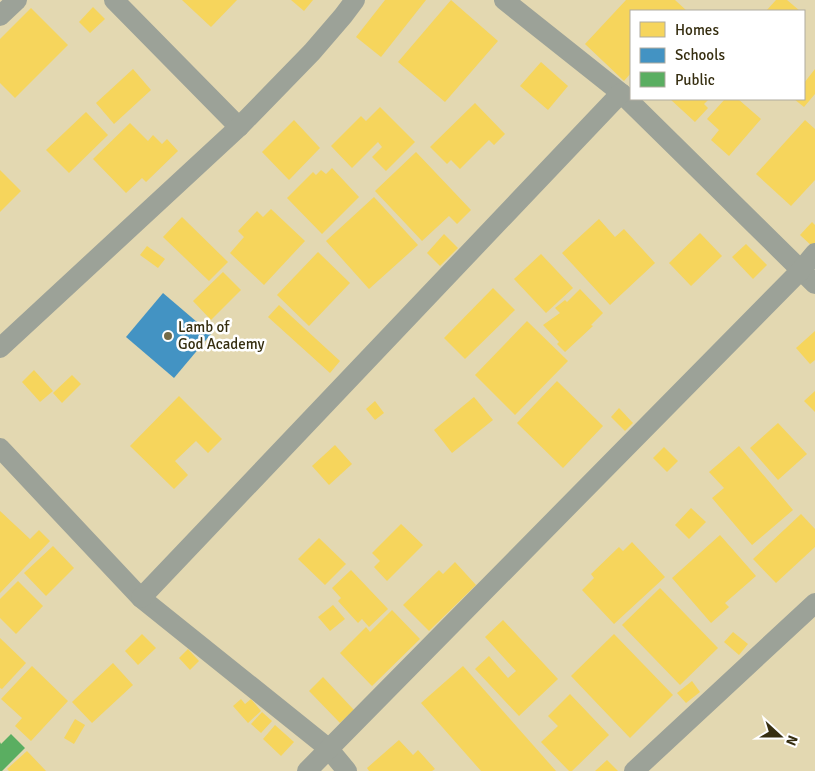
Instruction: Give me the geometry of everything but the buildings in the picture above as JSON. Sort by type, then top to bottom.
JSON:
[{"type":"street","points":[[0,16],[17,0]]},
{"type":"street","points":[[114,0],[239,127]]},
{"type":"street","points":[[0,348],[239,127],[312,52],[355,0]]},
{"type":"street","points":[[504,0],[621,93],[815,284]]},
{"type":"street","points":[[142,598],[621,93]]},
{"type":"street","points":[[307,771],[801,270],[815,253]]},
{"type":"street","points":[[0,448],[142,598],[328,748],[347,771]]},
{"type":"street","points":[[634,771],[815,603]]},
{"type":"place","name":"Lamb of God Academy","points":[[168,336]]}]
